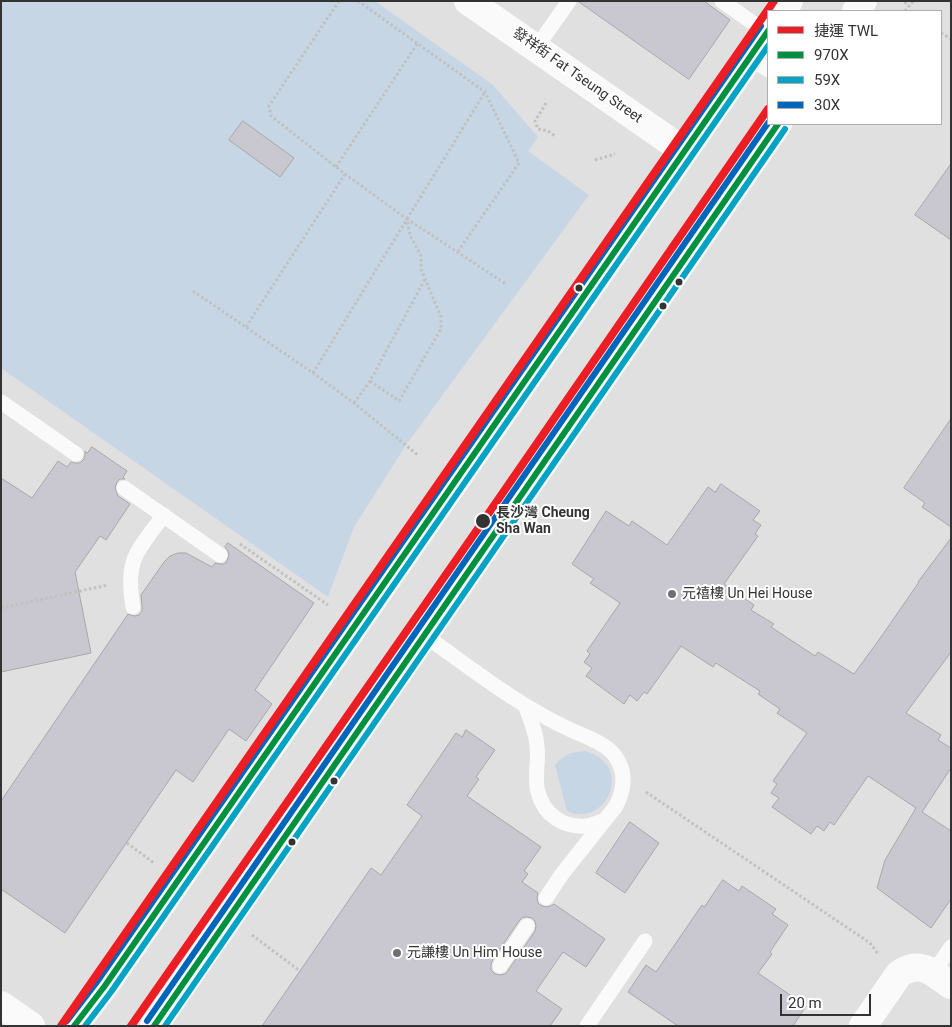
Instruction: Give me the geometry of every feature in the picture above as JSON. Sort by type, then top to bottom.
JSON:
[{"type":"main road","name":"發祥街 Fat Tseung Street","points":[[468,1],[684,151]]},
{"type":"main road","points":[[74,1026],[109,979],[684,151],[759,63],[767,40]]},
{"type":"main road","points":[[154,1026],[777,125]]},
{"type":"main road","points":[[863,1026],[899,974],[905,969],[920,967],[927,969],[942,979]]},
{"type":"main road","points":[[1,1006],[31,1026]]},
{"type":"lane","points":[[536,48],[569,1]]},
{"type":"lane","points":[[722,1],[767,23]]},
{"type":"lane","points":[[1,402],[76,454]]},
{"type":"lane","points":[[124,488],[220,555]]},
{"type":"lane","points":[[133,607],[130,594],[130,580],[136,554],[164,515]]},
{"type":"lane","points":[[424,635],[546,718],[605,746],[615,756],[621,768],[624,781],[622,794],[616,806],[562,874],[546,898]]},
{"type":"lane","points":[[525,705],[537,743],[537,791],[544,806],[556,819],[572,826],[589,826],[605,820]]},
{"type":"lane","points":[[500,966],[527,926]]},
{"type":"lane","points":[[587,1026],[645,941]]},
{"type":"lane","points":[[942,979],[951,947]]},
{"type":"path","points":[[339,1],[269,106],[271,116],[406,219],[506,284]]},
{"type":"path","points":[[358,1],[485,92],[519,163],[457,253]]},
{"type":"path","points":[[906,4],[913,1]]},
{"type":"path","points":[[336,167],[417,44]]},
{"type":"path","points":[[314,373],[485,92]]},
{"type":"path","points":[[546,104],[535,121],[538,129],[548,131],[555,136]]},
{"type":"path","points":[[596,160],[615,154]]},
{"type":"path","points":[[246,327],[345,174]]},
{"type":"path","points":[[370,381],[399,401],[442,329],[441,317],[421,269],[421,256],[410,235],[406,219]]},
{"type":"path","points":[[354,403],[370,381],[425,279]]},
{"type":"path","points":[[193,291],[314,373],[419,456]]},
{"type":"path","points":[[238,542],[328,605]]},
{"type":"path","points":[[1,608],[130,580]]},
{"type":"path","points":[[624,781],[629,781],[870,943],[880,956]]},
{"type":"shaded area","points":[[1,1],[375,1],[493,85],[538,137],[528,151],[589,195],[406,445],[354,527],[328,597],[1,368]]},
{"type":"shaded area","points":[[586,751],[602,759],[606,764],[612,781],[611,789],[603,804],[596,810],[577,814],[567,811],[555,765],[569,754]]},
{"type":"building","points":[[578,1],[704,1],[730,20],[689,79]]},
{"type":"building","points":[[243,121],[294,158],[280,177],[229,140]]},
{"type":"building","points":[[951,164],[951,240],[915,215]]},
{"type":"building","points":[[951,419],[951,527],[922,507],[925,503],[904,488]]},
{"type":"building","points":[[92,447],[127,471],[123,477],[125,479],[120,479],[115,488],[118,496],[130,504],[106,540],[100,536],[75,572],[91,653],[1,672],[1,478],[32,498],[58,461],[67,467],[71,462],[80,463],[84,459],[85,451],[87,453]]},
{"type":"building","points":[[721,484],[760,511],[753,520],[761,525],[755,534],[758,536],[724,584],[754,605],[751,610],[774,624],[771,627],[815,656],[818,652],[854,674],[951,538],[951,652],[906,713],[941,735],[938,740],[951,748],[951,768],[922,812],[951,831],[951,899],[931,928],[877,888],[885,860],[916,808],[868,776],[834,825],[830,822],[824,831],[817,826],[811,834],[772,807],[779,798],[771,793],[777,784],[773,781],[807,733],[777,713],[780,709],[758,694],[760,691],[716,663],[713,667],[681,646],[647,694],[644,692],[637,701],[630,695],[624,704],[586,676],[592,668],[584,662],[590,654],[587,651],[620,603],[590,583],[594,579],[572,564],[606,511],[629,526],[632,521],[667,545],[708,487],[715,492]]},
{"type":"building","points":[[228,543],[314,603],[255,690],[272,704],[246,741],[229,729],[193,782],[176,770],[65,933],[1,889],[1,801],[128,614],[135,616],[139,615],[142,611],[141,595],[164,562],[170,556],[186,553],[212,567],[215,563],[224,564],[229,555],[225,547]]},
{"type":"building","points":[[466,730],[495,750],[476,777],[479,779],[467,796],[541,847],[524,871],[528,874],[522,882],[538,893],[537,898],[540,905],[546,907],[554,904],[605,939],[586,967],[563,952],[536,991],[562,1009],[550,1026],[262,1026],[371,868],[381,875],[422,816],[407,805],[456,733],[462,737]],"holes":[[[522,918],[532,918],[535,921],[535,931],[507,972],[500,975],[495,974],[491,970],[492,961],[519,921]]]},
{"type":"building","points":[[630,822],[659,843],[625,893],[596,873]]},
{"type":"building","points":[[723,880],[739,891],[742,886],[776,909],[772,914],[788,925],[770,952],[772,954],[758,973],[806,1006],[793,1026],[678,1026],[628,992],[646,965],[656,972],[702,905],[704,907]]},
{"type":"metro line","name":"TWL","points":[[768,10],[774,1]]},
{"type":"metro line","name":"TWL","points":[[61,1026],[767,11]]},
{"type":"metro line","name":"TWL","points":[[131,1026],[767,110]]},
{"type":"transit line","name":"30X","points":[[67,1021],[97,982],[761,26]]},
{"type":"transit line","name":"970X","points":[[74,1026],[104,987],[767,32]]},
{"type":"transit line","name":"59X","points":[[85,1026],[111,992],[767,47]]},
{"type":"transit line","name":"30X","points":[[147,1021],[767,124]]},
{"type":"transit line","name":"970X","points":[[154,1026],[777,125]]},
{"type":"transit line","name":"59X","points":[[165,1026],[785,129]]},
{"type":"place","name":"長沙灣 Cheung Sha Wan","points":[[483,521]]},
{"type":"place","name":"元禧樓 Un Hei House","points":[[672,594]]},
{"type":"place","name":"元謙樓 Un Him House","points":[[397,953]]}]
